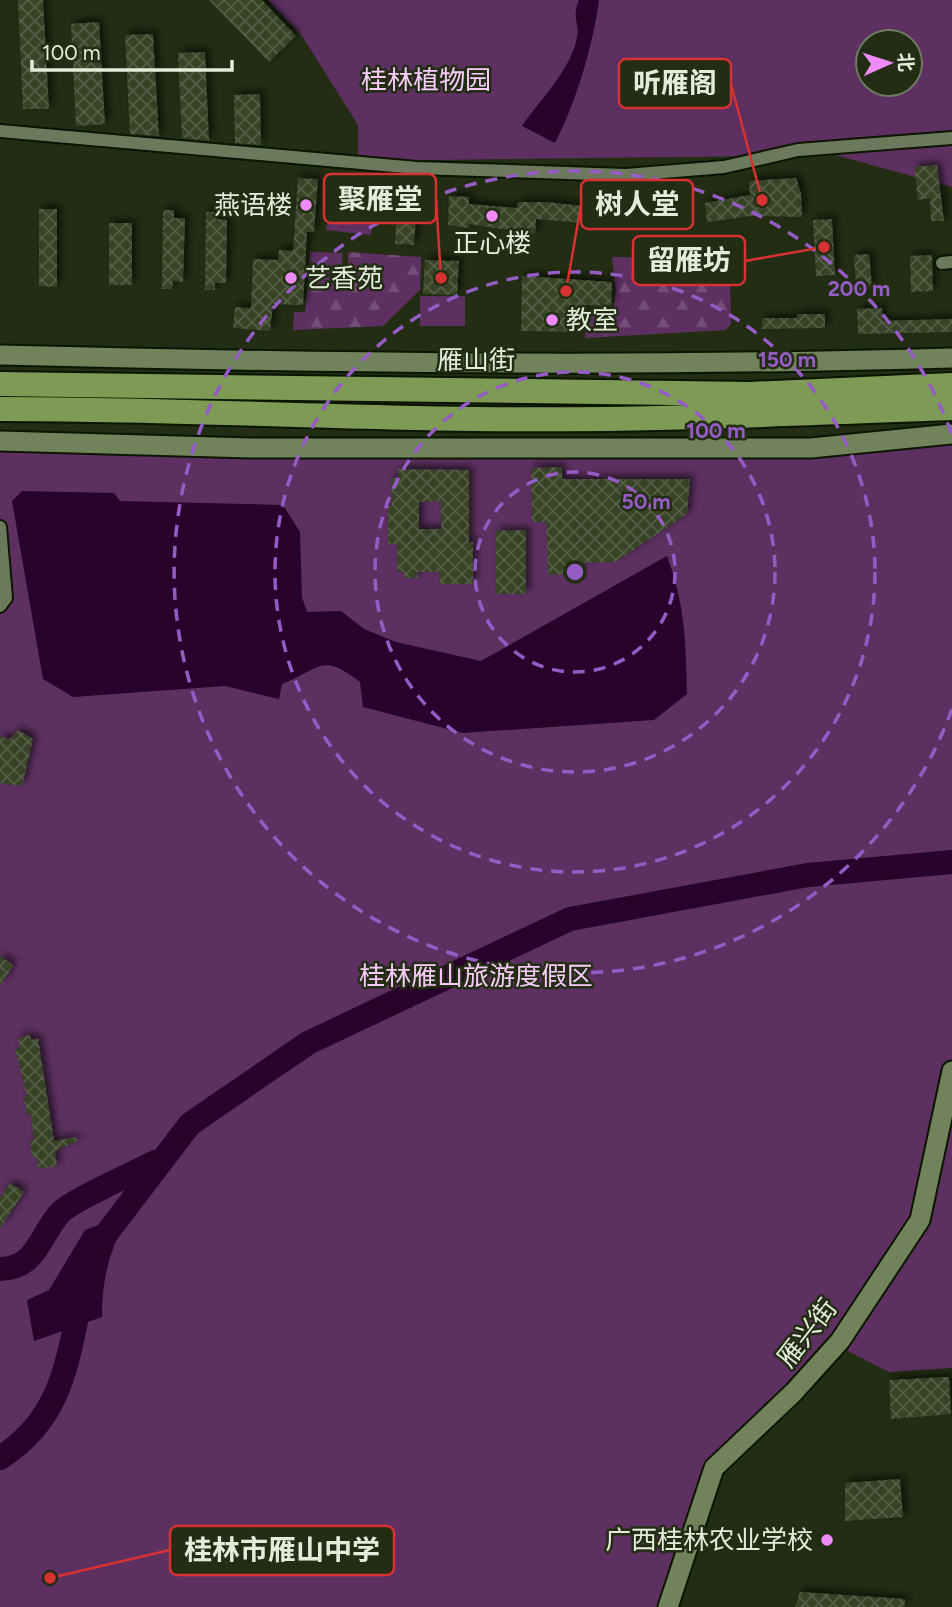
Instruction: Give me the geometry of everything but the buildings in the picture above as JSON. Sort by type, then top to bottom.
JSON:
[{"type":"highway","name":"雁山街","points":[[0,384],[750,394],[952,385]]},
{"type":"highway","points":[[0,409],[145,409],[489,419],[668,418],[952,408]]},
{"type":"street","points":[[0,131],[417,168],[626,175],[724,167],[798,150],[952,138]]},
{"type":"street","points":[[0,355],[385,364],[751,364],[952,358]]},
{"type":"street","points":[[0,441],[251,448],[811,448],[952,434]]},
{"type":"street","points":[[0,527],[6,598],[0,606]]},
{"type":"street","name":"雁兴街","points":[[668,1607],[714,1468],[794,1392],[840,1341],[920,1220],[952,1071]]},
{"type":"green space","name":"桂林植物园","points":[[268,0],[952,0],[952,187],[835,155],[358,161],[358,125],[302,36]]},
{"type":"green space","points":[[330,203],[375,208],[371,235],[326,230]]},
{"type":"green space","points":[[310,252],[343,253],[341,274],[309,273]]},
{"type":"green space","points":[[348,252],[421,257],[420,290],[383,326],[293,330],[294,312],[305,312],[309,275],[348,278]]},
{"type":"green space","points":[[612,257],[723,260],[730,276],[731,324],[726,330],[585,338],[588,310],[613,311],[616,291]]},
{"type":"green space","points":[[420,296],[465,296],[465,326],[420,326]]},
{"type":"green space","name":"桂林雁山旅游度假区","points":[[952,434],[952,1368],[889,1372],[836,1345],[714,1468],[668,1607],[0,1607],[0,441],[811,448]]},
{"type":"shaded area","points":[[579,0],[599,0],[583,73],[555,143],[522,126],[554,83],[574,49]]},
{"type":"shaded area","points":[[22,491],[114,493],[120,501],[283,505],[300,532],[302,597],[307,612],[341,611],[364,629],[396,642],[481,661],[667,556],[681,607],[687,694],[654,720],[463,733],[363,707],[360,682],[329,665],[314,668],[282,684],[279,699],[225,686],[73,697],[43,679],[12,501]]},
{"type":"shaded area","points":[[129,1214],[108,1264],[102,1317],[34,1341],[27,1300],[49,1290],[85,1230]]},
{"type":"waterway","points":[[97,1246],[190,1124],[308,1043],[570,919],[808,875],[952,862]]},
{"type":"waterway","points":[[0,1269],[23,1263],[37,1248],[53,1221],[67,1207],[155,1162]]},
{"type":"waterway","points":[[0,1458],[21,1442],[50,1406],[66,1365],[82,1293]]},
{"type":"place","name":"听雁阁","points":[[762,200]]},
{"type":"place","name":"燕语楼","points":[[306,205]]},
{"type":"place","name":"正心楼","points":[[492,216]]},
{"type":"place","name":"留雁坊","points":[[824,247]]},
{"type":"place","name":"艺香苑","points":[[291,278]]},
{"type":"place","name":"聚雁堂","points":[[441,278]]},
{"type":"place","name":"树人堂","points":[[566,291]]},
{"type":"place","name":"教室","points":[[552,320]]},
{"type":"place","name":"广西桂林农业学校","points":[[827,1540]]},
{"type":"place","name":"桂林市雁山中学","points":[[50,1578]]}]
